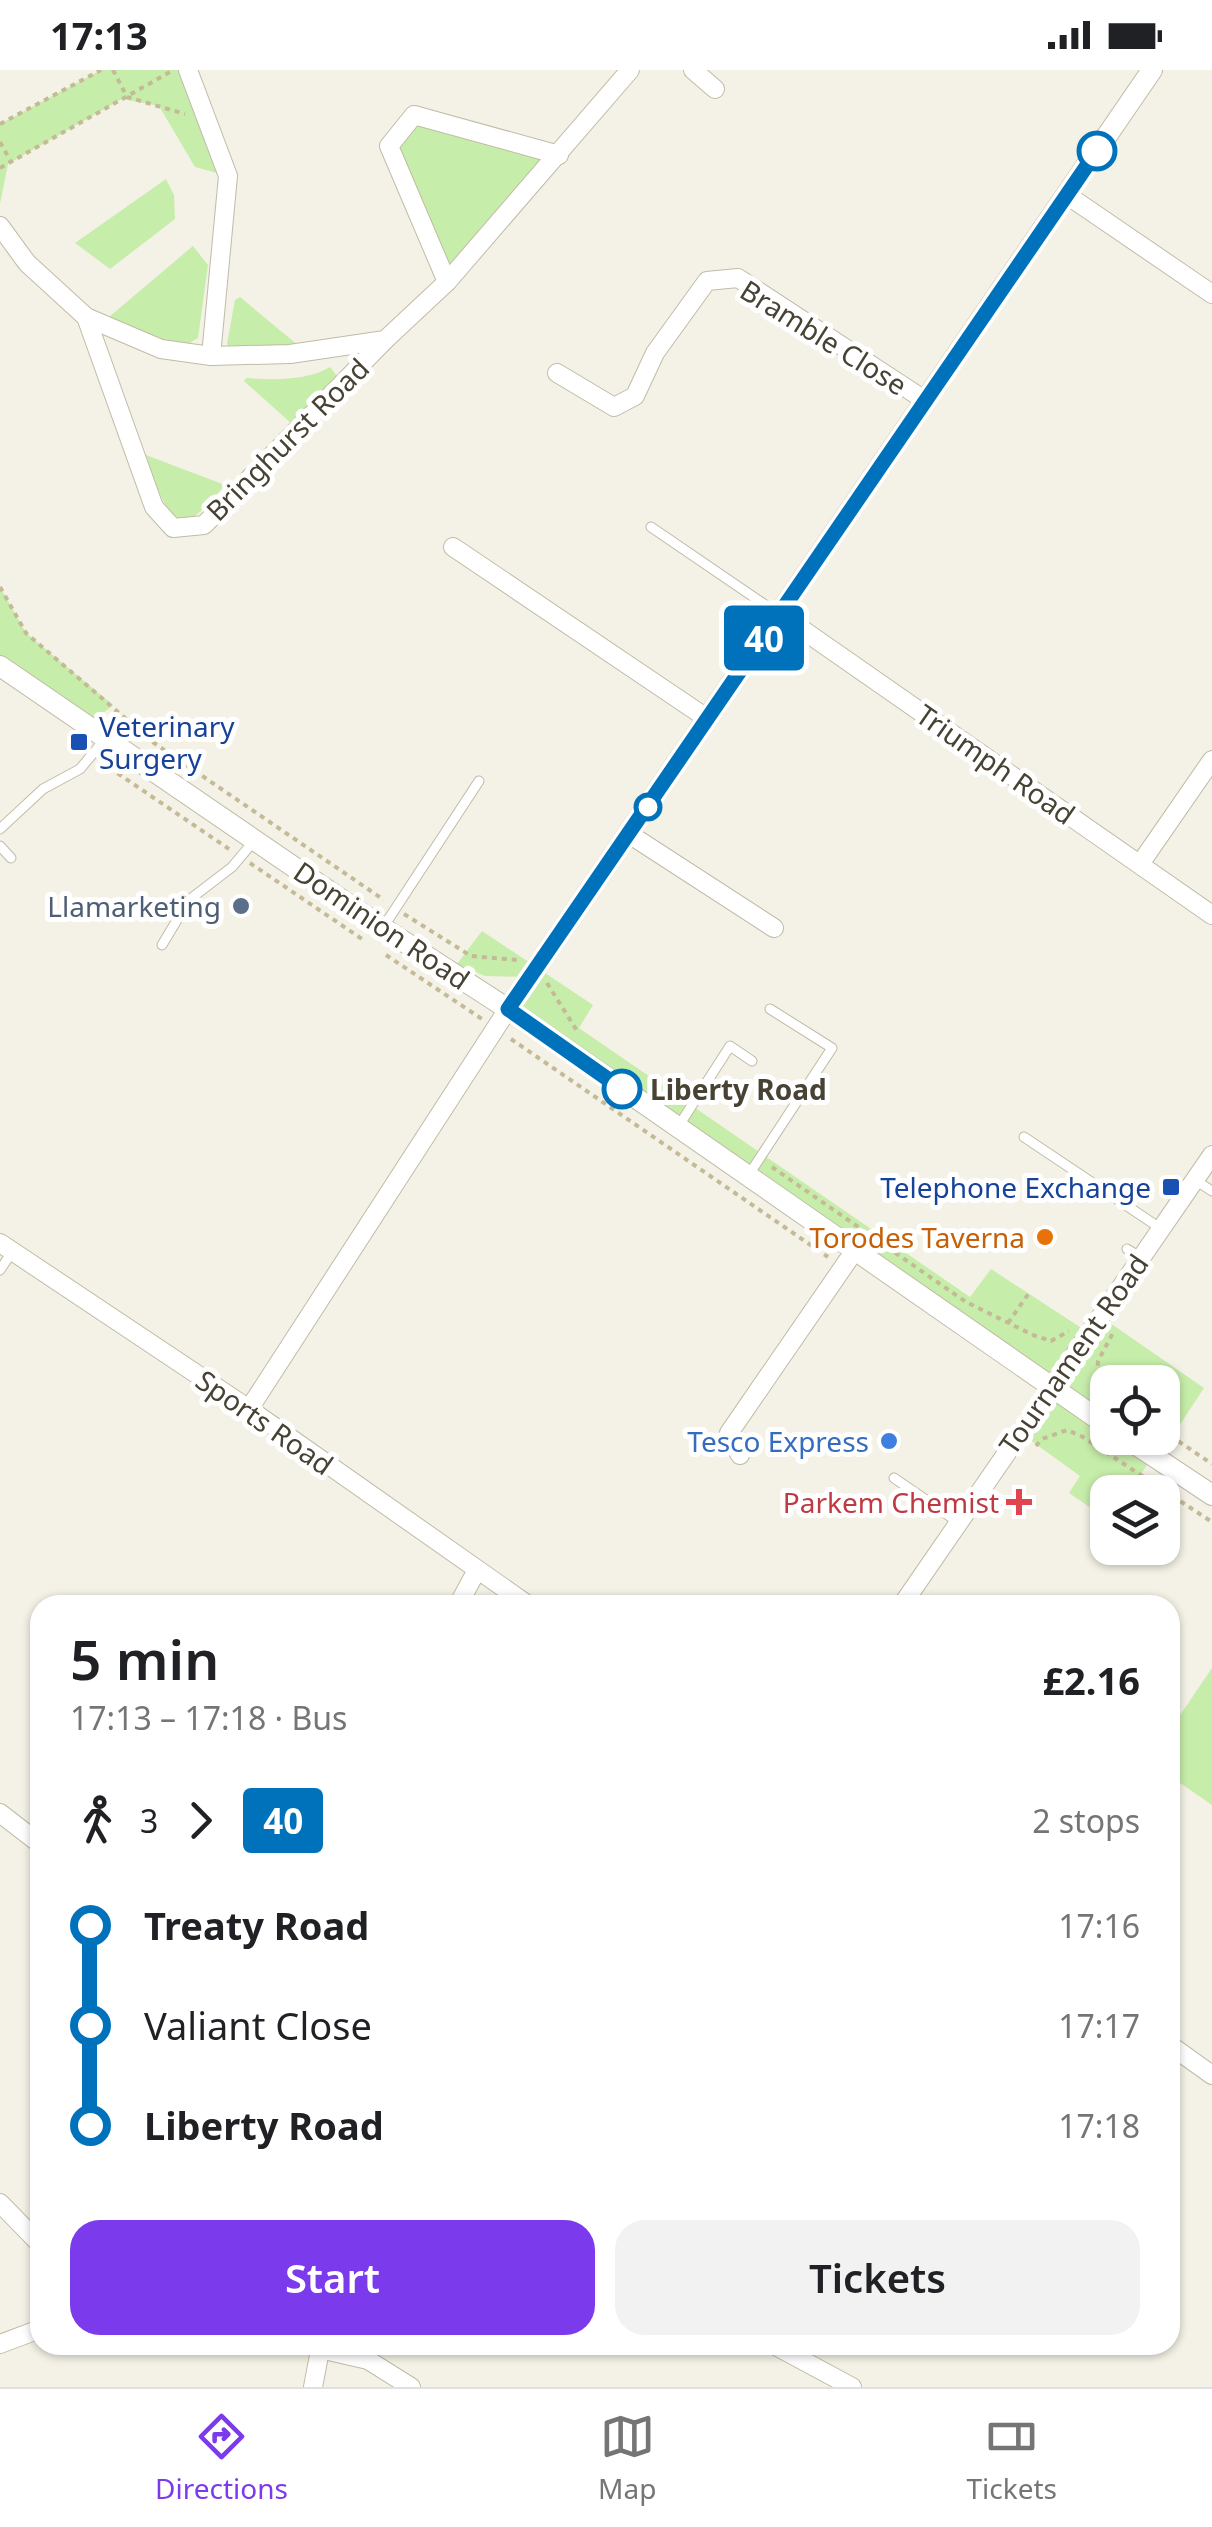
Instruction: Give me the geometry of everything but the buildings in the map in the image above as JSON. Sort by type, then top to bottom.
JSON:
[{"type":"street","name":"Bringhurst Road","points":[[86,316],[154,507],[173,528],[204,525],[447,282],[497,214],[558,155],[630,70]]},
{"type":"street","points":[[693,70],[715,88]]},
{"type":"street","points":[[249,1409],[508,1009],[1152,70]]},
{"type":"street","points":[[188,72],[228,176],[211,356]]},
{"type":"street","points":[[447,282],[390,146],[414,115],[558,155]]},
{"type":"street","points":[[1067,195],[1212,294]]},
{"type":"street","name":"Bringhurst Road","points":[[0,226],[27,263],[86,316],[161,349],[211,356],[290,354],[385,340]]},
{"type":"street","name":"Bramble Close","points":[[557,373],[614,406],[635,396],[654,353],[707,281],[738,278],[926,401]]},
{"type":"street","points":[[454,547],[708,719]]},
{"type":"street","name":"Triumph Road","points":[[780,614],[1212,915]]},
{"type":"street","name":"Dominion Road","points":[[0,666],[99,748],[256,839],[677,1127],[754,1167],[850,1259],[1090,1414]]},
{"type":"street","points":[[1140,864],[1212,760]]},
{"type":"street","points":[[629,834],[774,928]]},
{"type":"street","name":"Tournament Road","points":[[909,1595],[1052,1388],[1097,1307],[1133,1253],[1160,1228],[1212,1155]]},
{"type":"street","name":"Sports Road","points":[[6,1247],[249,1409],[513,1595]]},
{"type":"street","points":[[740,1455],[728,1433],[850,1259]]},
{"type":"street","points":[[1152,1455],[1212,1495]]},
{"type":"street","points":[[463,1595],[477,1570]]},
{"type":"street","points":[[0,1813],[30,1836]]},
{"type":"street","points":[[1180,2052],[1212,2074]]},
{"type":"street","points":[[0,2203],[30,2234]]},
{"type":"street","points":[[0,2344],[30,2333]]},
{"type":"street","points":[[313,2387],[319,2355]]},
{"type":"street","points":[[350,2355],[368,2360],[411,2387]]},
{"type":"street","points":[[793,2355],[852,2387]]},
{"type":"lane","points":[[651,528],[780,614]]},
{"type":"lane","points":[[0,829],[43,788],[68,778],[99,748]]},
{"type":"lane","points":[[383,928],[479,781]]},
{"type":"lane","points":[[162,945],[189,900],[242,857],[256,839]]},
{"type":"lane","points":[[0,846],[11,858]]},
{"type":"lane","points":[[754,1167],[832,1048],[770,1009]]},
{"type":"lane","points":[[677,1127],[730,1046],[752,1061]]},
{"type":"lane","points":[[1024,1137],[1160,1228]]},
{"type":"lane","points":[[1194,1180],[1212,1192]]},
{"type":"lane","points":[[0,1270],[6,1247]]},
{"type":"lane","points":[[894,1478],[958,1522]]},
{"type":"path","points":[[0,124],[100,70]]},
{"type":"path","points":[[113,70],[127,96],[208,121]]},
{"type":"path","points":[[0,168],[127,96],[188,72]]},
{"type":"path","points":[[0,142],[11,162]]},
{"type":"path","points":[[0,587],[26,633],[154,743],[471,956],[520,960],[538,968],[578,1033],[594,1044]]},
{"type":"path","points":[[99,748],[242,857],[364,940]]},
{"type":"path","points":[[380,951],[850,1259]]},
{"type":"path","points":[[754,1167],[966,1302],[1008,1323],[1051,1340],[1076,1324]]},
{"type":"path","points":[[1008,1323],[1029,1293]]},
{"type":"path","points":[[1098,1365],[1116,1327]]},
{"type":"path","points":[[1036,1446],[1042,1439],[1066,1430],[1083,1437],[1212,1522]]},
{"type":"path","points":[[1180,1442],[1212,1464]]},
{"type":"green space","points":[[101,70],[188,70],[228,176],[195,167],[159,106],[122,99],[8,164],[0,204],[0,124]]},
{"type":"green space","points":[[414,115],[559,155],[447,282],[389,146]]},
{"type":"green space","points":[[166,179],[174,195],[175,219],[110,269],[75,243]]},
{"type":"green space","points":[[193,246],[208,265],[198,338],[183,347],[164,343],[109,317]]},
{"type":"green space","points":[[240,297],[299,346],[231,351],[227,344],[235,300]]},
{"type":"green space","points":[[330,367],[337,376],[336,383],[292,424],[244,381],[300,377]]},
{"type":"green space","points":[[146,455],[225,485],[196,515],[177,517],[162,499]]},
{"type":"green space","points":[[0,587],[26,633],[113,705],[86,727],[0,666]]},
{"type":"green space","points":[[482,931],[593,1005],[579,1028],[970,1297],[991,1269],[1089,1333],[1100,1316],[1171,1365],[1090,1365],[1090,1455],[1160,1455],[1158,1458],[1153,1456],[1140,1475],[1090,1475],[1090,1507],[1069,1493],[1080,1476],[1019,1432],[1052,1388],[508,1009],[525,977],[485,976],[457,964]]},
{"type":"green space","points":[[1180,1371],[1204,1388],[1180,1425]]},
{"type":"green space","points":[[1212,1668],[1212,1805],[1180,1783],[1180,1715]]},
{"type":"bus line","name":"40","points":[[622,1089],[508,1009],[1097,151]]},
{"type":"place","name":"Veterinary Surgery","points":[[79,742]]},
{"type":"place","name":"Llamarketing","points":[[241,906]]},
{"type":"place","name":"Liberty Road","points":[[622,1089]]},
{"type":"place","name":"Telephone Exchange","points":[[1171,1187]]},
{"type":"place","name":"Torodes Taverna","points":[[1045,1237]]},
{"type":"place","name":"Tesco Express","points":[[889,1441]]},
{"type":"place","name":"Parkem Chemist","points":[[1019,1502]]}]
